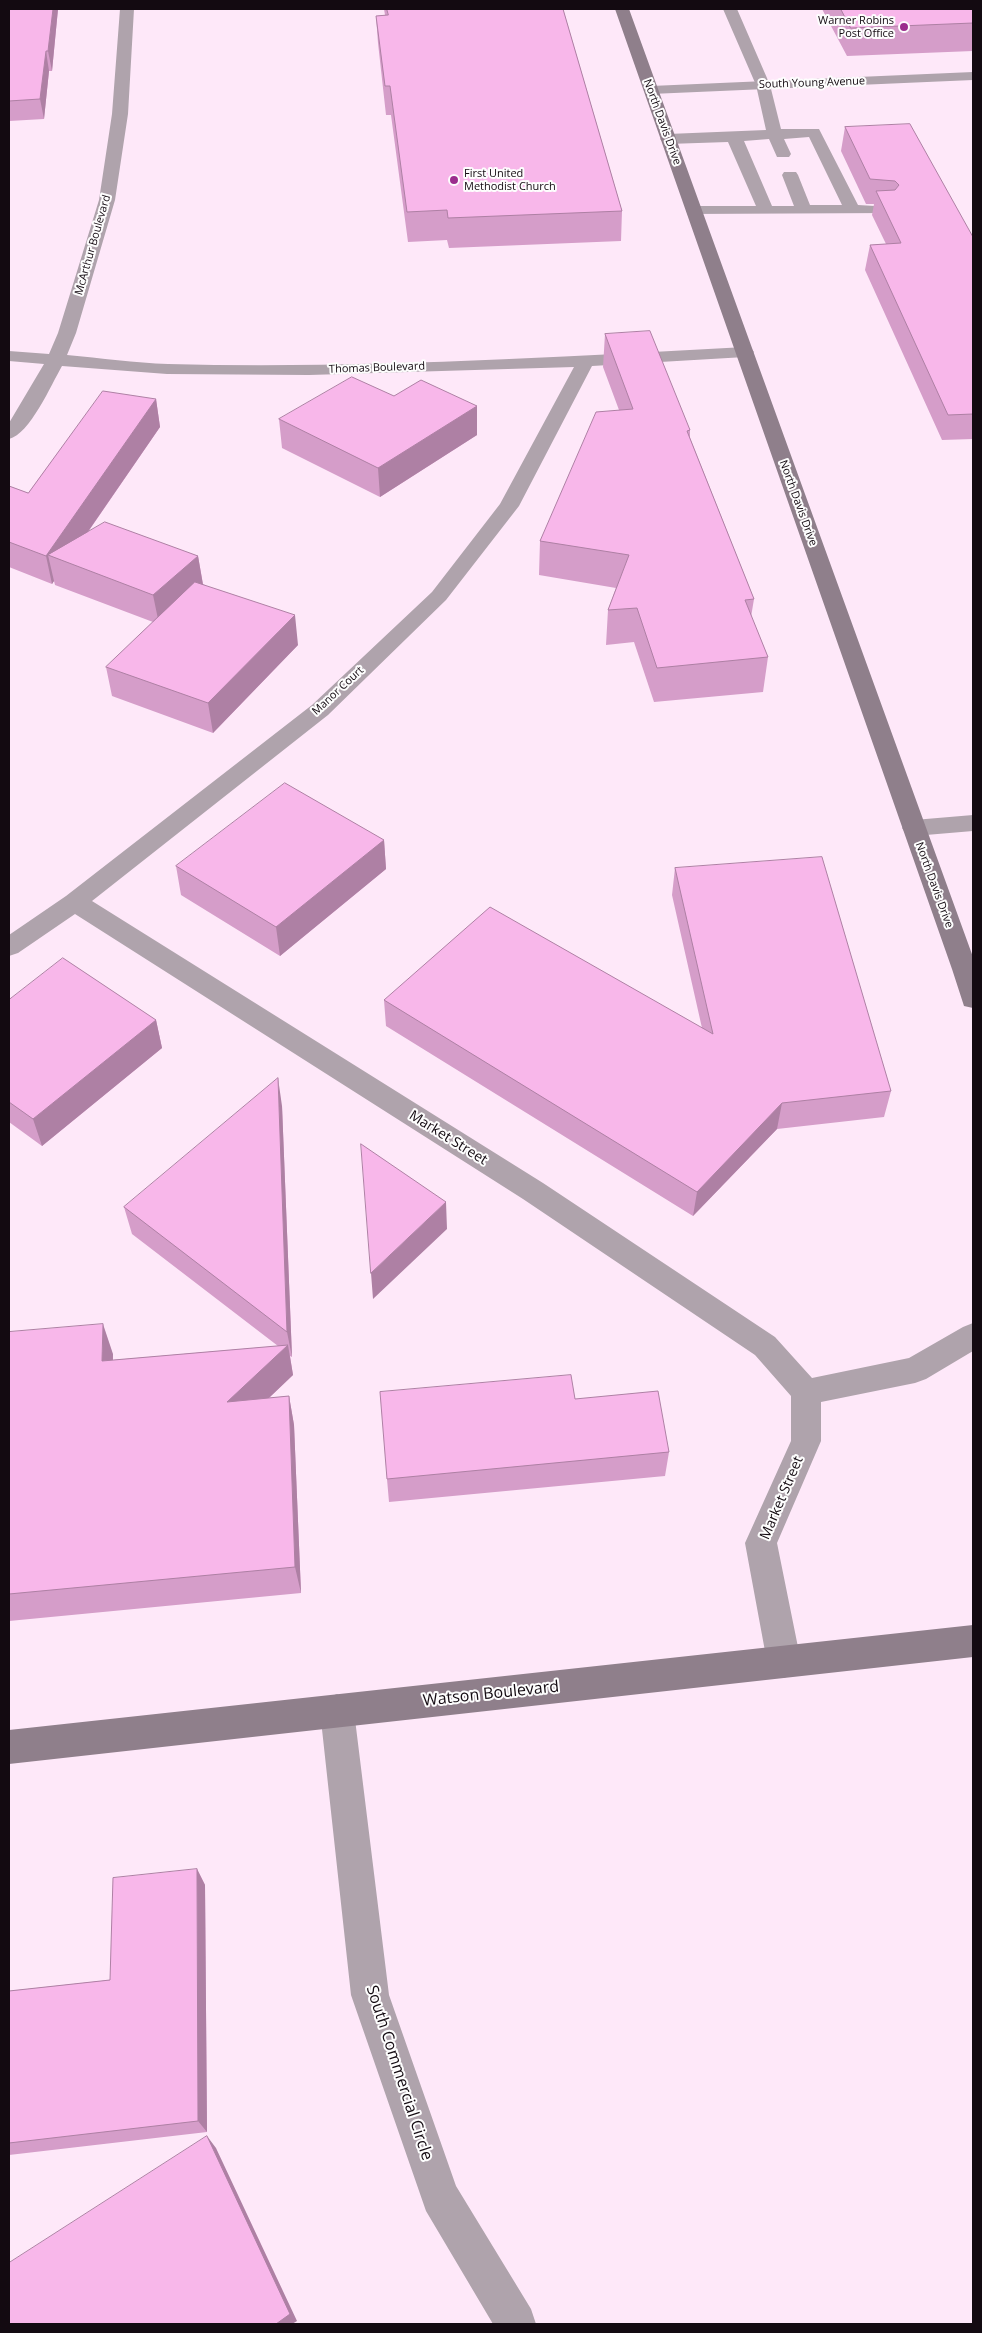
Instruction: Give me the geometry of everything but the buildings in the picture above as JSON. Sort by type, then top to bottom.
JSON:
[{"type":"main road","name":"North Davis Drive","points":[[622,9],[914,828],[969,969],[973,999]]},
{"type":"main road","name":"Watson Boulevard","points":[[9,1747],[973,1641]]},
{"type":"street","name":"McArthur Boulevard","points":[[9,434],[21,421],[56,360],[107,200],[120,114],[127,9]]},
{"type":"street","points":[[730,9],[763,85],[774,134],[782,154]]},
{"type":"street","name":"South Young Avenue","points":[[651,90],[973,76]]},
{"type":"street","points":[[668,139],[814,132],[852,210]]},
{"type":"street","points":[[734,137],[766,210]]},
{"type":"street","points":[[790,175],[804,210]]},
{"type":"street","points":[[694,211],[885,210]]},
{"type":"street","name":"Thomas Boulevard","points":[[9,356],[167,369],[300,370],[586,361],[745,352]]},
{"type":"street","name":"Manor Court","points":[[9,947],[75,902],[320,710],[439,596],[510,506],[586,361]]},
{"type":"street","points":[[914,828],[973,823]]},
{"type":"street","name":"Market Street","points":[[75,902],[533,1191],[765,1346],[806,1392],[806,1441],[761,1543],[784,1662]]},
{"type":"street","points":[[806,1392],[915,1370],[973,1336]]},
{"type":"street","name":"South Commercial Circle","points":[[337,1711],[370,1995],[440,2197],[516,2324]]},
{"type":"place","name":"Warner Robins Post Office","points":[[904,27]]},
{"type":"place","name":"First United Methodist Church","points":[[454,180]]}]
